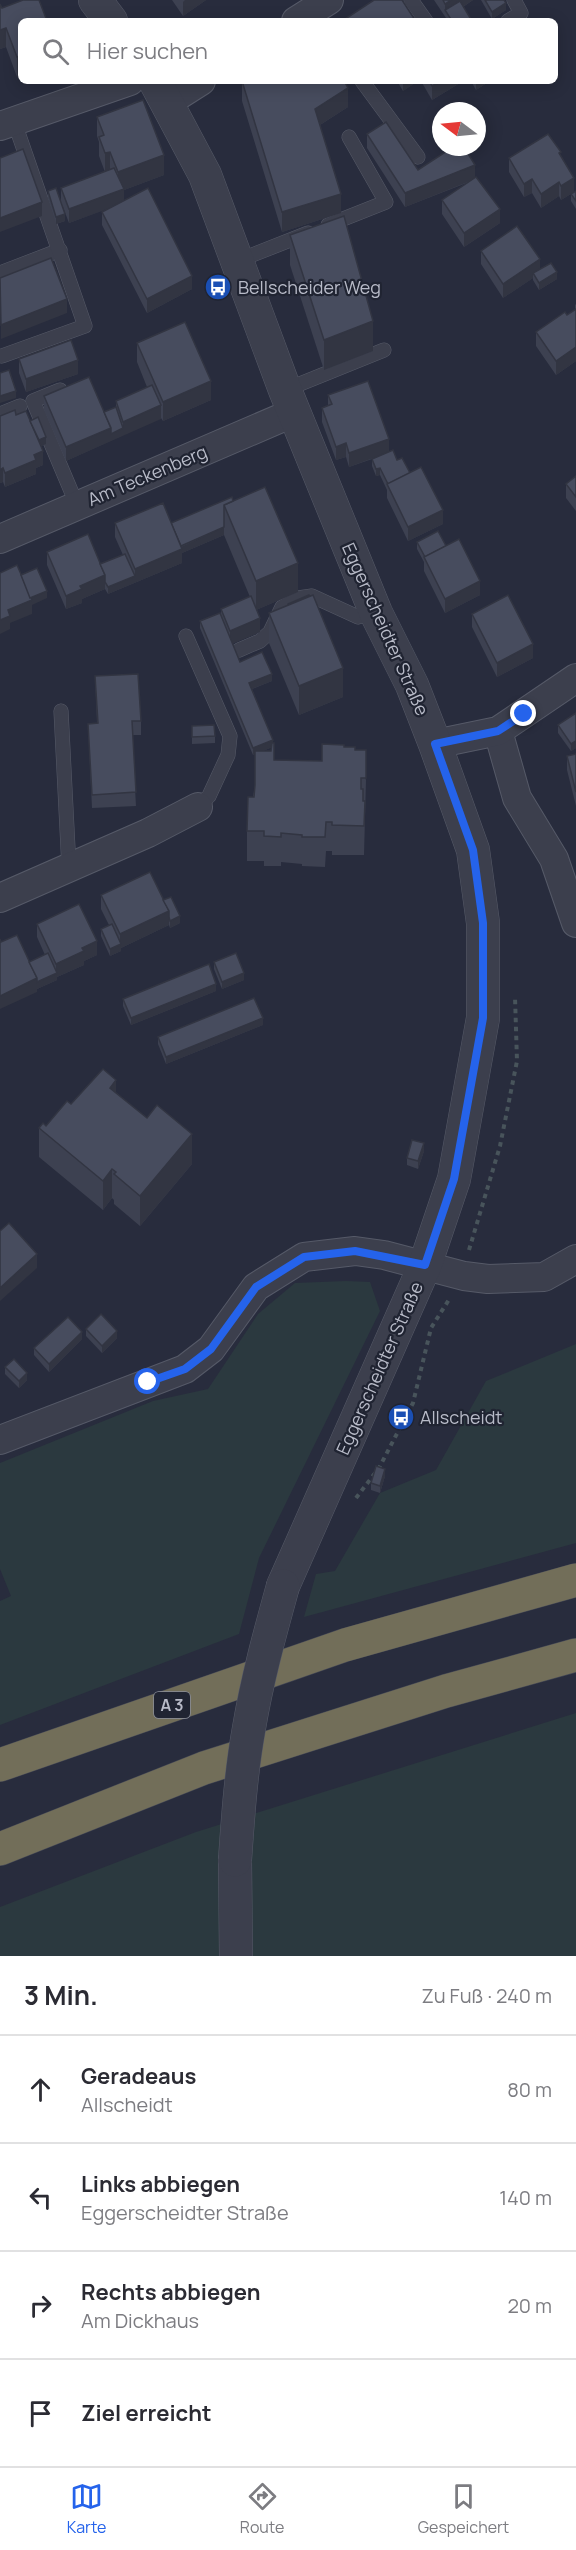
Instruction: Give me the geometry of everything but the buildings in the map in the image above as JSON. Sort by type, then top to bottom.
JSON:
[{"type":"highway","name":"A 3","points":[[0,1765],[345,1645],[576,1580]]},
{"type":"highway","points":[[0,1849],[204,1768],[446,1691],[576,1655]]},
{"type":"street","points":[[95,0],[109,18]]},
{"type":"street","points":[[7,123],[121,84]]},
{"type":"street","points":[[161,91],[189,84]]},
{"type":"street","name":"Eggerscheidter Straße","points":[[161,91],[205,176],[290,401],[376,613],[412,685],[435,744],[473,850],[483,923],[483,1018],[454,1179],[425,1265],[283,1586],[262,1662],[240,1789],[235,1860],[236,1956]]},
{"type":"street","name":"Am Teckenberg","points":[[2,534],[77,505],[290,401]]},
{"type":"street","points":[[435,744],[498,731],[576,678]]},
{"type":"street","points":[[498,731],[517,798],[554,859],[576,923]]},
{"type":"street","points":[[0,898],[148,833],[198,807]]},
{"type":"street","points":[[0,1440],[185,1369],[211,1349],[256,1287],[304,1257],[355,1251],[425,1265],[464,1276],[488,1279],[544,1277],[576,1259]]},
{"type":"lane","points":[[411,0],[424,18]]},
{"type":"lane","points":[[513,18],[521,13],[514,0]]},
{"type":"lane","points":[[364,84],[418,157]]},
{"type":"lane","points":[[2,356],[85,326],[60,250],[7,123]]},
{"type":"lane","points":[[237,261],[386,202],[349,137]]},
{"type":"lane","points":[[0,273],[60,250]]},
{"type":"lane","points":[[290,401],[384,350]]},
{"type":"lane","points":[[74,384],[33,401],[77,505]]},
{"type":"lane","points":[[0,414],[20,406]]},
{"type":"lane","points":[[238,650],[260,641],[270,632],[282,607],[298,598],[312,596],[358,617],[376,613]]},
{"type":"lane","points":[[186,636],[230,736],[228,755],[209,796],[198,807]]},
{"type":"lane","points":[[61,711],[69,868]]},
{"type":"path","points":[[352,1507],[380,1468],[413,1403],[431,1328],[464,1276]]},
{"type":"shaded area","points":[[370,1282],[380,1311],[259,1558],[239,1634],[0,1725],[0,1601],[11,1596],[0,1569],[0,1463],[153,1401],[208,1389],[258,1314],[295,1283]]},
{"type":"shaded area","points":[[576,1344],[576,1543],[304,1617],[316,1574],[335,1571],[380,1493],[436,1470],[486,1381]]},
{"type":"shaded area","points":[[576,1713],[576,1956],[0,1956],[0,1907],[196,1832]]},
{"type":"place","name":"Bellscheider Weg","points":[[218,287]]},
{"type":"place","name":"Allscheidt","points":[[401,1417]]},
{"type":"route","points":[[148,1382],[185,1369],[211,1349],[256,1287],[304,1257],[355,1251],[425,1265],[454,1179],[483,1018],[483,923],[473,850],[435,744],[498,731],[524,714]]}]
